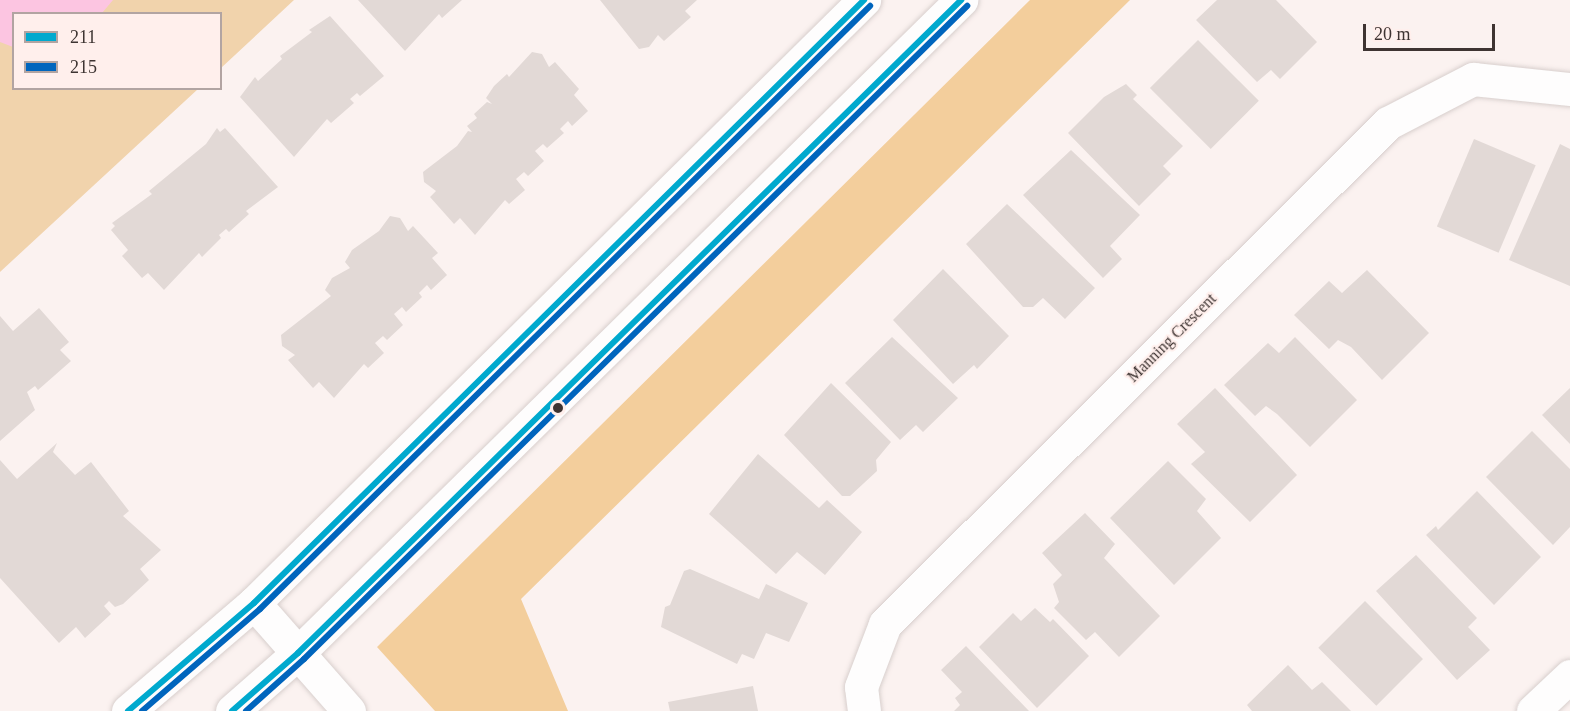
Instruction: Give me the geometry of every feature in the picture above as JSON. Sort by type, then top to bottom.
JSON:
[{"type":"main road","points":[[128,711],[254,603],[864,0]]},
{"type":"main road","points":[[232,711],[298,653],[961,0]]},
{"type":"main road","name":"Manning Crescent","points":[[864,711],[861,687],[885,624],[1388,123],[1473,79],[1570,89]]},
{"type":"main road","points":[[254,603],[349,711]]},
{"type":"main road","points":[[1533,711],[1570,676]]},
{"type":"shaded area","points":[[0,0],[294,0],[222,67],[222,12],[12,12],[12,90],[197,90],[0,272]]},
{"type":"shaded area","points":[[0,0],[113,0],[103,12],[12,12],[12,47],[0,42]]},
{"type":"shaded area","points":[[1030,0],[1130,0],[521,599],[568,711],[435,711],[377,647]]},
{"type":"building","points":[[358,0],[462,0],[442,18],[439,14],[405,51]]},
{"type":"building","points":[[600,0],[697,0],[685,11],[691,17],[664,41],[658,35],[649,47],[639,49]]},
{"type":"building","points":[[1217,0],[1276,0],[1317,42],[1280,79],[1271,70],[1257,82],[1196,20]]},
{"type":"building","points":[[330,16],[384,76],[360,96],[357,93],[350,99],[354,103],[331,123],[327,119],[294,157],[240,97],[255,77],[258,81],[282,59],[280,56],[312,32],[309,30]]},
{"type":"building","points":[[1198,40],[1259,101],[1211,149],[1150,88]]},
{"type":"building","points":[[532,52],[542,54],[549,67],[555,62],[579,89],[574,95],[588,111],[572,126],[568,121],[560,129],[564,133],[547,148],[543,144],[535,151],[544,161],[528,176],[524,172],[516,179],[525,190],[509,204],[505,200],[475,235],[460,218],[454,224],[430,197],[436,191],[424,182],[423,172],[457,146],[468,131],[472,132],[467,126],[477,118],[474,114],[487,102],[492,104],[486,98],[494,86],[507,74],[509,77]]},
{"type":"building","points":[[1126,84],[1137,95],[1133,99],[1183,146],[1163,166],[1171,174],[1139,206],[1068,133],[1104,97]]},
{"type":"building","points":[[217,128],[220,132],[225,128],[278,187],[246,211],[249,214],[229,232],[226,229],[219,235],[221,238],[202,257],[199,253],[164,290],[148,273],[142,278],[122,256],[128,250],[111,230],[115,226],[112,223],[152,194],[149,191],[206,144]]},
{"type":"building","points":[[1474,139],[1536,165],[1499,253],[1437,226]]},
{"type":"building","points":[[1560,144],[1570,149],[1570,286],[1509,260]]},
{"type":"building","points":[[1071,150],[1140,215],[1110,246],[1122,259],[1103,278],[1023,195]]},
{"type":"building","points":[[1007,204],[1095,288],[1065,319],[1043,298],[1033,307],[1023,307],[966,244]]},
{"type":"building","points":[[390,216],[400,218],[408,231],[413,226],[438,253],[432,258],[447,275],[431,290],[427,285],[419,293],[422,297],[406,312],[402,307],[394,314],[403,325],[387,340],[383,336],[375,343],[384,353],[368,368],[364,364],[334,398],[319,382],[313,388],[288,360],[295,355],[282,346],[281,335],[331,296],[325,290],[332,278],[350,268],[345,262],[352,250],[379,231]]},
{"type":"building","points":[[943,269],[1009,336],[977,369],[974,365],[953,384],[893,320]]},
{"type":"building","points":[[1367,270],[1429,333],[1382,380],[1351,347],[1338,340],[1329,349],[1294,315],[1329,281],[1342,293]]},
{"type":"building","points":[[39,308],[69,342],[60,350],[71,361],[38,390],[35,386],[27,392],[35,410],[0,441],[0,316],[13,331]]},
{"type":"building","points":[[892,337],[958,398],[923,432],[916,425],[900,440],[845,383]]},
{"type":"building","points":[[1295,337],[1357,400],[1310,447],[1266,406],[1255,416],[1224,385],[1268,343],[1279,353]]},
{"type":"building","points":[[831,383],[891,442],[876,460],[877,471],[850,496],[842,496],[784,435]]},
{"type":"building","points":[[1215,388],[1297,475],[1250,522],[1191,464],[1205,452],[1177,424]]},
{"type":"building","points":[[1570,388],[1570,444],[1542,415]]},
{"type":"building","points":[[1532,431],[1570,469],[1570,527],[1553,545],[1486,477]]},
{"type":"building","points":[[57,443],[53,452],[75,475],[91,462],[129,511],[123,516],[161,550],[140,569],[149,580],[123,604],[115,607],[109,601],[104,606],[111,614],[85,638],[76,627],[59,643],[0,578],[0,460],[17,479]]},
{"type":"building","points":[[758,454],[819,508],[827,500],[862,532],[825,575],[797,552],[776,574],[709,514]]},
{"type":"building","points":[[1168,461],[1206,499],[1197,511],[1221,538],[1174,585],[1110,518]]},
{"type":"building","points":[[1477,491],[1541,557],[1494,605],[1426,535],[1436,526],[1438,530]]},
{"type":"building","points":[[1085,513],[1115,544],[1104,558],[1160,616],[1119,657],[1095,632],[1086,640],[1054,608],[1059,602],[1053,584],[1062,575],[1042,553]]},
{"type":"building","points":[[1416,555],[1477,618],[1468,627],[1490,650],[1457,680],[1376,591]]},
{"type":"building","points":[[690,569],[759,599],[766,584],[808,603],[789,642],[766,633],[754,659],[742,654],[737,664],[661,627],[665,607],[670,605],[684,571]]},
{"type":"building","points":[[1365,601],[1423,659],[1376,706],[1318,648]]},
{"type":"building","points":[[1035,608],[1050,622],[1053,619],[1089,656],[1037,708],[979,647],[1013,613],[1021,621]]},
{"type":"building","points":[[966,646],[1029,711],[954,711],[960,705],[955,698],[962,692],[941,670]]},
{"type":"building","points":[[1288,665],[1312,690],[1322,682],[1351,711],[1252,711],[1247,705]]},
{"type":"building","points":[[753,686],[758,711],[670,711],[668,702]]},
{"type":"transit line","name":"211","points":[[128,711],[254,603],[864,0]]},
{"type":"transit line","name":"211","points":[[232,711],[298,653],[961,0]]},
{"type":"transit line","name":"215","points":[[142,711],[260,609],[870,6]]},
{"type":"transit line","name":"215","points":[[246,711],[304,659],[967,6]]}]
